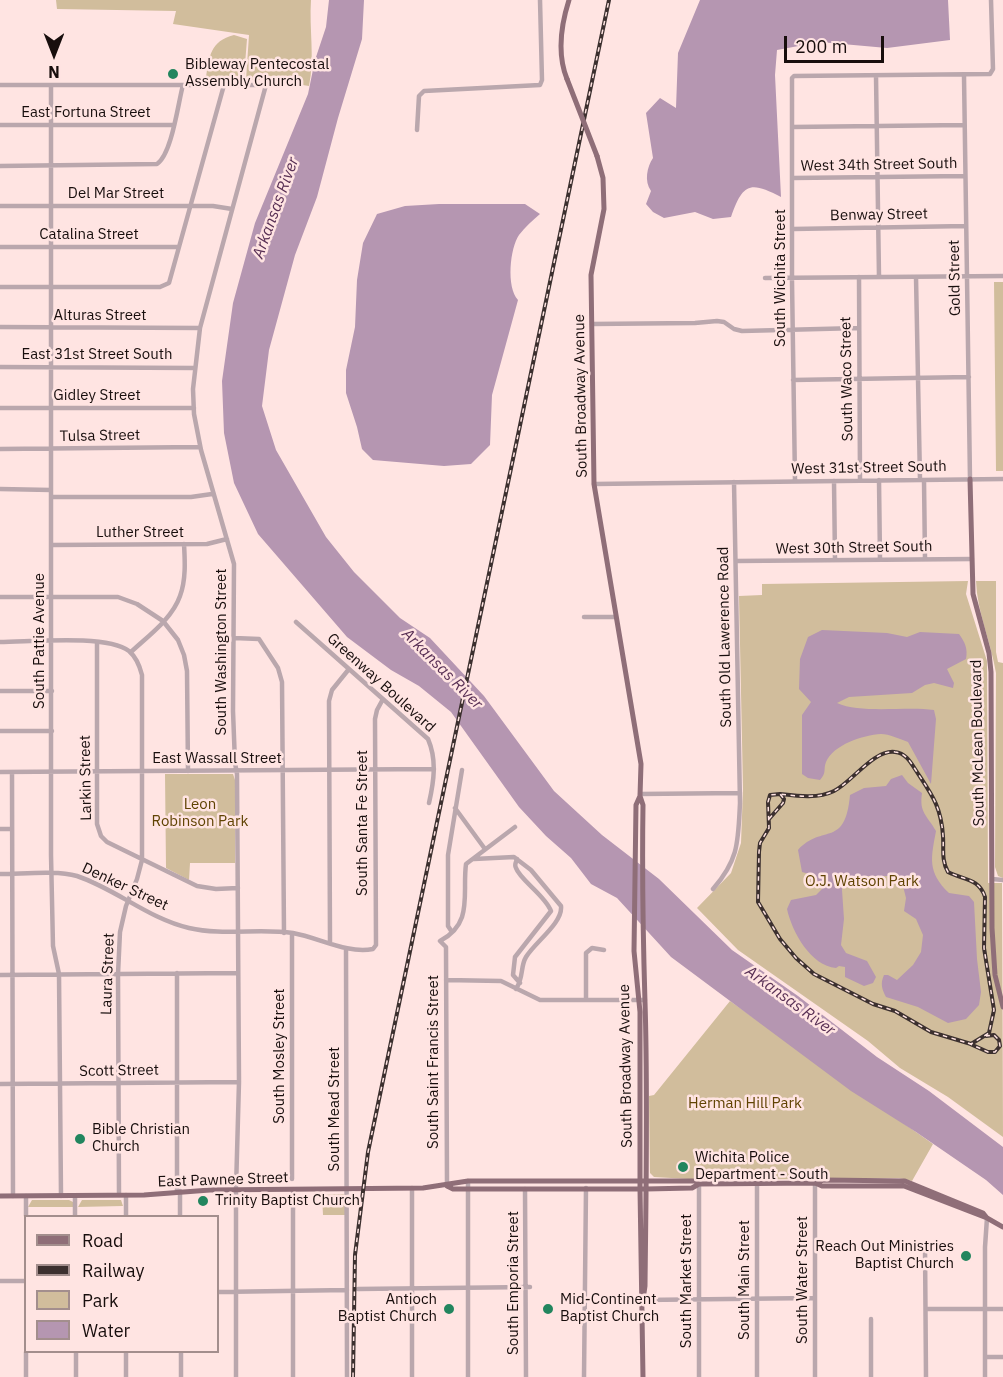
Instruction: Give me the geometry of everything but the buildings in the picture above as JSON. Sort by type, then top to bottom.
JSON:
[{"type":"main road","name":"South Broadway Avenue","points":[[569,0],[563,20],[561,46],[564,71],[597,156],[603,178],[604,208],[592,269],[594,484],[641,764],[640,795],[643,805],[641,1284],[643,1377]]},
{"type":"main road","name":"South McLean Boulevard","points":[[970,479],[973,594],[989,653],[991,672],[995,975],[1003,1007]]},
{"type":"main road","name":"South Broadway Avenue","points":[[640,795],[636,805],[634,951],[642,1000]]},
{"type":"main road","name":"East Pawnee Street","points":[[0,1196],[412,1188],[447,1186],[451,1183],[468,1181],[643,1180],[695,1181],[699,1184]]},
{"type":"main road","name":"East Pawnee Street","points":[[447,1186],[453,1189],[643,1189],[692,1188],[699,1184],[815,1183],[824,1180],[905,1181],[983,1213],[987,1218],[1003,1227]]},
{"type":"street","points":[[417,130],[419,96],[424,91],[537,86],[542,83],[540,0]]},
{"type":"street","points":[[879,277],[876,76],[988,75],[992,72],[992,0]]},
{"type":"street","name":"South Wichita Street","points":[[795,481],[792,330],[792,79],[794,76],[876,76]]},
{"type":"street","name":"Gold Street","points":[[964,76],[970,479]]},
{"type":"street","points":[[0,85],[224,85],[172,277],[166,284],[156,287],[0,287]]},
{"type":"street","name":"South Pattie Avenue","points":[[51,85],[52,874],[53,946],[59,974],[61,1196]]},
{"type":"street","points":[[0,166],[155,165],[163,158],[183,85]]},
{"type":"street","name":"South Washington Street","points":[[224,85],[266,85],[200,328],[195,368],[194,408],[200,447],[234,564],[233,711],[237,771],[239,1082],[236,1190],[236,1377]]},
{"type":"street","name":"East Fortuna Street","points":[[0,125],[173,125]]},
{"type":"street","points":[[792,127],[964,125]]},
{"type":"street","name":"West 34th Street South","points":[[793,178],[965,176]]},
{"type":"street","name":"Del Mar Street","points":[[0,206],[219,206],[232,209]]},
{"type":"street","name":"Benway Street","points":[[793,228],[966,226]]},
{"type":"street","name":"Catalina Street","points":[[0,247],[179,247]]},
{"type":"street","points":[[765,278],[1003,276]]},
{"type":"street","name":"South Waco Street","points":[[859,277],[860,480]]},
{"type":"street","points":[[916,277],[925,559]]},
{"type":"street","points":[[592,324],[724,322],[742,331],[859,328]]},
{"type":"street","name":"Alturas Street","points":[[0,327],[200,328]]},
{"type":"street","name":"East 31st Street South","points":[[0,367],[195,368]]},
{"type":"street","points":[[793,380],[969,377]]},
{"type":"street","name":"Gidley Street","points":[[0,408],[194,408]]},
{"type":"street","name":"Tulsa Street","points":[[0,449],[200,447]]},
{"type":"street","name":"West 31st Street South","points":[[734,482],[1003,479]]},
{"type":"street","points":[[879,480],[880,560]]},
{"type":"street","points":[[834,481],[835,560]]},
{"type":"street","points":[[594,484],[734,482]]},
{"type":"street","name":"South Old Lawerence Road","points":[[712,889],[732,861],[738,844],[740,793],[734,482]]},
{"type":"street","points":[[0,489],[51,490]]},
{"type":"street","points":[[51,497],[191,498],[213,494]]},
{"type":"street","name":"Luther Street","points":[[52,545],[207,544],[227,538]]},
{"type":"street","points":[[0,642],[114,643],[131,652],[171,612],[180,595],[184,544]]},
{"type":"street","name":"West 30th Street South","points":[[736,561],[972,559]]},
{"type":"street","points":[[0,597],[124,598],[149,610],[163,621],[178,640],[188,671],[188,771]]},
{"type":"street","points":[[584,617],[615,617]]},
{"type":"street","name":"Greenway Boulevard","points":[[296,622],[428,739],[434,755],[433,784],[429,803]]},
{"type":"street","points":[[234,638],[259,639],[278,668],[282,682],[284,933]]},
{"type":"street","name":"Larkin Street","points":[[97,642],[97,824],[101,836],[107,842],[197,886],[216,889],[238,888]]},
{"type":"street","name":"Laura Street","points":[[126,1215],[118,1083],[118,974],[120,932],[142,860],[143,680],[141,668],[131,652]]},
{"type":"street","points":[[330,942],[329,701],[332,690],[349,669]]},
{"type":"street","points":[[0,691],[52,691]]},
{"type":"street","name":"South Santa Fe Street","points":[[373,949],[376,945],[375,718],[376,710],[383,699]]},
{"type":"street","points":[[0,731],[52,731]]},
{"type":"street","name":"East Wassall Street","points":[[0,772],[434,770]]},
{"type":"street","points":[[462,770],[447,871],[448,926],[452,932],[465,912],[466,864],[515,827]]},
{"type":"street","points":[[12,772],[13,1196]]},
{"type":"street","points":[[640,795],[740,793]]},
{"type":"street","points":[[455,808],[485,849]]},
{"type":"street","points":[[0,830],[12,829]]},
{"type":"street","points":[[472,860],[504,856],[517,859],[545,885],[562,909],[561,915],[527,956],[520,983],[516,989]]},
{"type":"street","points":[[517,859],[515,864],[517,871],[543,898],[551,911],[515,957],[513,975],[520,983]]},
{"type":"street","name":"Denker Street","points":[[0,874],[75,875],[163,918],[189,928],[206,931],[292,933],[346,948],[373,949]]},
{"type":"street","points":[[992,879],[1003,880]]},
{"type":"street","name":"South Saint Francis Street","points":[[447,1186],[446,947],[440,941],[452,932]]},
{"type":"street","name":"South Mosley Street","points":[[292,933],[292,1179]]},
{"type":"street","name":"South Mead Street","points":[[346,948],[347,1377]]},
{"type":"street","points":[[586,1000],[587,951],[595,948],[604,950]]},
{"type":"street","points":[[177,973],[180,1215]]},
{"type":"street","points":[[0,975],[238,973]]},
{"type":"street","points":[[446,980],[496,980],[540,1000],[642,1000]]},
{"type":"street","name":"Scott Street","points":[[0,1084],[239,1082]]},
{"type":"street","points":[[468,1181],[468,1377]]},
{"type":"street","name":"South Water Street","points":[[815,1183],[815,1377]]},
{"type":"street","name":"South Market Street","points":[[699,1184],[699,1377]]},
{"type":"street","name":"South Main Street","points":[[757,1184],[757,1377]]},
{"type":"street","points":[[412,1188],[412,1377]]},
{"type":"street","points":[[584,1377],[586,1188]]},
{"type":"street","name":"South Emporia Street","points":[[525,1189],[528,1287],[526,1377]]},
{"type":"street","points":[[293,1190],[293,1377]]},
{"type":"street","points":[[26,1196],[26,1215]]},
{"type":"street","points":[[75,1196],[75,1215]]},
{"type":"street","points":[[985,1377],[987,1218]]},
{"type":"street","points":[[926,1246],[926,1377]]},
{"type":"street","points":[[0,1281],[24,1281]]},
{"type":"street","points":[[358,1289],[528,1287]]},
{"type":"street","points":[[219,1292],[347,1290]]},
{"type":"street","points":[[643,1300],[815,1298]]},
{"type":"street","points":[[926,1309],[1003,1309]]},
{"type":"street","points":[[871,1319],[871,1377]]},
{"type":"street","points":[[26,1353],[26,1377]]},
{"type":"street","points":[[76,1353],[76,1377]]},
{"type":"street","points":[[126,1353],[126,1377]]},
{"type":"street","points":[[181,1353],[181,1377]]},
{"type":"street","points":[[985,1357],[1003,1357]]},
{"type":"green space","points":[[56,0],[311,0],[312,65],[309,86],[270,80],[246,80],[249,35],[173,24],[176,11],[57,9]]},
{"type":"green space","points":[[234,35],[247,39],[244,77],[206,78],[210,57],[215,46],[220,41]]},
{"type":"green space","points":[[994,282],[1003,282],[1003,471],[996,471]]},
{"type":"green space","name":"O.J. Watson Park","points":[[968,581],[966,594],[987,661],[988,883],[1002,883],[1003,1137],[948,1097],[900,1068],[868,1041],[738,950],[697,908],[731,873],[741,843],[743,789],[739,596],[762,595],[762,584]]},
{"type":"green space","points":[[976,581],[996,581],[996,652],[998,662],[1003,663],[1003,878],[998,876],[995,867],[996,673],[979,604]]},
{"type":"green space","name":"Leon Robinson Park","points":[[165,774],[233,774],[235,780],[235,863],[190,863],[189,880],[166,868]]},
{"type":"green space","name":"Herman Hill Park","points":[[730,1001],[933,1144],[912,1181],[899,1178],[706,1180],[654,1177],[650,1173],[649,1096],[654,1095]]},
{"type":"green space","points":[[345,1194],[345,1215],[323,1215],[322,1195]]},
{"type":"green space","points":[[32,1200],[69,1200],[73,1202],[74,1207],[28,1207]]},
{"type":"green space","points":[[82,1200],[121,1200],[123,1206],[78,1207]]},
{"type":"water","name":"Arkansas River","points":[[329,0],[364,0],[362,39],[317,197],[295,255],[269,350],[262,406],[276,450],[326,537],[354,572],[400,618],[430,638],[484,696],[554,791],[602,835],[659,879],[732,950],[1003,1147],[1003,1195],[986,1180],[916,1132],[851,1091],[671,957],[617,898],[591,884],[571,858],[519,807],[451,712],[419,686],[391,670],[347,637],[258,534],[234,483],[224,433],[222,381],[233,303],[255,223],[308,94],[315,60],[326,27]]},
{"type":"water","points":[[700,0],[948,0],[950,40],[887,48],[820,42],[777,50],[775,75],[781,197],[755,187],[749,188],[740,197],[731,217],[713,219],[695,212],[664,218],[653,212],[646,204],[651,191],[647,174],[653,158],[646,113],[660,98],[676,108],[678,53]]},
{"type":"water","points":[[525,204],[540,214],[519,235],[513,249],[511,277],[514,294],[518,300],[492,395],[490,445],[471,464],[444,466],[373,460],[362,449],[346,393],[346,370],[355,327],[357,280],[363,243],[377,214],[405,206]]},
{"type":"water","points":[[822,630],[887,633],[907,637],[920,632],[959,634],[966,649],[966,659],[947,669],[954,683],[953,688],[934,683],[925,685],[912,693],[849,697],[837,703],[871,709],[934,710],[936,719],[931,784],[908,742],[884,734],[858,739],[835,751],[826,762],[820,780],[808,778],[802,774],[802,715],[811,702],[799,689],[800,659],[808,637]]},
{"type":"water","points":[[902,775],[908,783],[922,793],[924,813],[936,831],[932,864],[937,878],[949,893],[969,896],[974,902],[981,992],[979,1005],[966,1019],[948,1023],[918,1007],[886,997],[882,984],[884,975],[897,980],[913,965],[921,952],[923,935],[916,919],[904,911],[906,898],[902,882],[889,876],[844,876],[842,890],[844,919],[841,945],[846,953],[867,961],[876,977],[873,983],[864,986],[845,977],[845,967],[827,966],[811,955],[793,928],[787,909],[791,900],[816,895],[822,889],[814,877],[802,872],[798,850],[807,842],[838,829],[847,812],[850,795],[864,788],[886,786],[891,779]]},
{"type":"railway","points":[[353,1377],[355,1255],[368,1152],[609,0]]},
{"type":"railway","points":[[769,819],[783,803],[784,799],[780,794],[770,795],[768,802],[769,828],[760,843],[759,852],[758,902],[780,939],[796,958],[814,974],[873,1004],[895,1011],[931,1032],[971,1044],[989,1033],[994,1010],[984,948],[985,897],[975,883],[948,872],[944,858],[940,816],[930,793],[909,760],[899,753],[887,752],[871,761],[841,787],[828,794],[807,796],[780,794]]},
{"type":"railway","points":[[968,1043],[988,1052],[995,1052],[1000,1046],[999,1040],[994,1035],[986,1036]]},
{"type":"place","name":"Bibleway Pentecostal Assembly Church","points":[[173,74]]},
{"type":"place","name":"Bible Christian Church","points":[[80,1139]]},
{"type":"place","name":"Wichita Police Department - South","points":[[683,1167]]},
{"type":"place","name":"Trinity Baptist Church","points":[[203,1201]]},
{"type":"place","name":"Reach Out Ministries Baptist Church","points":[[966,1256]]},
{"type":"place","name":"Antioch Baptist Church","points":[[449,1309]]},
{"type":"place","name":"Mid-Continent Baptist Church","points":[[548,1309]]}]
